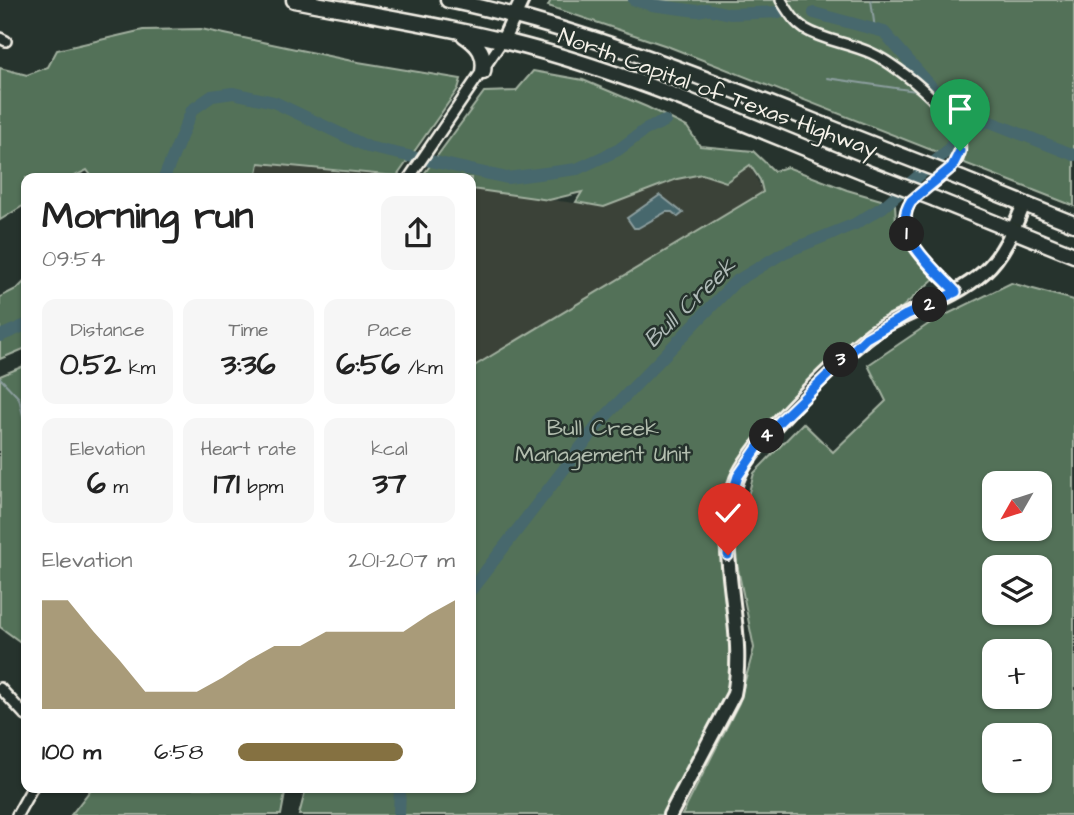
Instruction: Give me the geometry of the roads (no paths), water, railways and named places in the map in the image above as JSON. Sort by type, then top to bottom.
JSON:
[{"type":"highway","name":"North Capital of Texas Highway","points":[[294,0],[503,40],[621,77],[1074,255]]},
{"type":"highway","name":"North Capital of Texas Highway","points":[[448,0],[514,14],[605,41],[1074,224]]},
{"type":"highway","points":[[460,32],[479,47],[485,61],[483,72]]},
{"type":"main road","points":[[503,40],[522,0]]},
{"type":"main road","points":[[670,815],[734,694],[737,666],[728,535],[732,495],[738,476],[780,421],[866,338],[906,315],[956,292],[992,264],[1012,231],[1024,204]]},
{"type":"street","points":[[781,0],[803,28],[857,47],[889,63],[941,108],[953,123],[960,141],[960,151],[952,167],[911,201],[904,221],[912,241],[956,292]]},
{"type":"street","points":[[413,173],[503,40]]},
{"type":"street","points":[[0,688],[21,711]]},
{"type":"street","points":[[17,815],[29,793]]},
{"type":"water","points":[[660,195],[683,213],[678,217],[672,212],[666,212],[634,228],[627,218]]},
{"type":"waterway","points":[[634,0],[652,5],[697,11],[707,9],[730,14],[781,12]]},
{"type":"waterway","points":[[871,0],[875,29]]},
{"type":"waterway","points":[[814,13],[884,32],[935,91]]},
{"type":"waterway","points":[[827,78],[916,91]]},
{"type":"waterway","points":[[935,91],[951,94],[988,121]]},
{"type":"waterway","points":[[166,173],[192,110],[212,96],[233,93],[274,102],[368,147],[507,178],[577,169],[618,150],[645,130],[665,121]]},
{"type":"waterway","name":"Bull Creek","points":[[476,584],[601,421],[735,282],[783,253],[855,224],[883,207],[948,150],[960,133],[988,121],[1074,155]]},
{"type":"waterway","points":[[0,336],[21,327]]},
{"type":"waterway","points":[[0,378],[19,398],[21,407]]},
{"type":"waterway","name":"Bull Creek","points":[[399,815],[400,793]]},
{"type":"park label","name":"Bull Creek Management Unit","points":[[603,441]]}]
